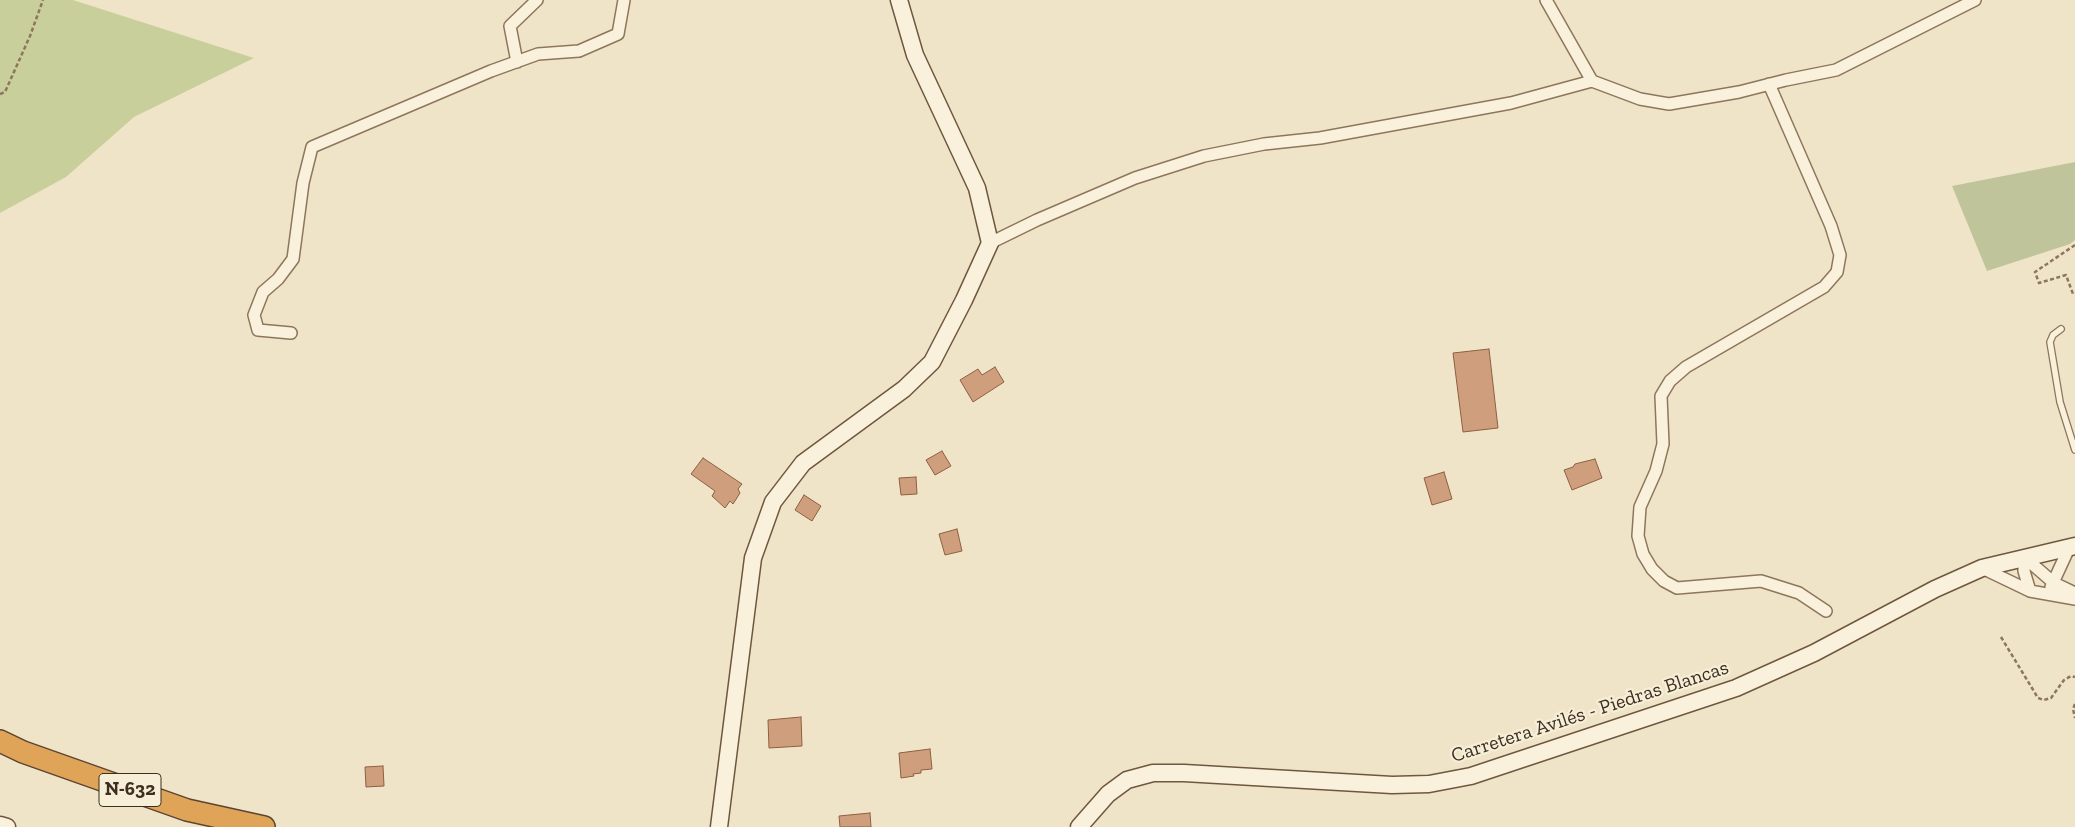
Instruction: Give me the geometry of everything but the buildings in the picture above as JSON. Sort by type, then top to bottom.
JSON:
[{"type":"highway","name":"N-632","points":[[0,741],[23,752],[187,810],[264,827]]},
{"type":"street","points":[[517,62],[510,26],[537,0]]},
{"type":"street","points":[[291,333],[258,330],[254,315],[263,292],[278,279],[293,259],[303,183],[312,147],[412,104],[538,54],[579,51],[618,34],[624,0]]},
{"type":"street","points":[[719,827],[754,558],[773,502],[803,464],[904,389],[932,362],[964,300],[990,243],[977,188],[915,55],[899,0]]},
{"type":"street","points":[[1546,0],[1592,81]]},
{"type":"street","points":[[990,243],[1037,220],[1135,178],[1204,156],[1264,144],[1320,138],[1511,103],[1592,81],[1640,99],[1669,104],[1739,92],[1836,70],[1975,0]]},
{"type":"street","points":[[1769,84],[1831,226],[1840,255],[1837,272],[1824,287],[1686,367],[1670,381],[1661,396],[1663,444],[1656,471],[1640,506],[1638,536],[1643,554],[1652,569],[1664,581],[1677,588],[1761,581],[1799,593],[1826,611]]},
{"type":"street","points":[[2045,594],[2054,583],[2072,547]]},
{"type":"street","name":"Carretera Avilés - Piedras Blancas","points":[[1079,827],[1108,794],[1127,780],[1153,773],[1194,773],[1392,785],[1430,784],[1472,776],[1736,688],[1814,653],[1935,589],[1982,568],[2072,547]]},
{"type":"street","points":[[2024,557],[2054,583],[2075,593]]},
{"type":"street","points":[[2024,557],[2024,571],[2030,591]]},
{"type":"street","points":[[1982,568],[2030,591],[2075,599]]},
{"type":"street","points":[[2030,591],[2054,583]]},
{"type":"street","points":[[0,825],[7,827]]},
{"type":"lane","points":[[2061,328],[2053,335],[2050,342],[2060,402],[2075,450]]},
{"type":"path","points":[[0,94],[5,92],[30,36],[43,0]]},
{"type":"path","points":[[2075,245],[2035,272],[2039,283],[2066,275],[2073,294],[2075,293]]},
{"type":"path","points":[[2002,637],[2038,698],[2044,700],[2051,698],[2064,680],[2072,676],[2075,677]]},
{"type":"path","points":[[2075,704],[2073,709],[2075,718]]},
{"type":"green space","points":[[0,0],[73,0],[254,58],[134,117],[66,177],[0,213]]},
{"type":"green space","points":[[2075,162],[2075,240],[2070,244],[1987,271],[1952,186]]}]
